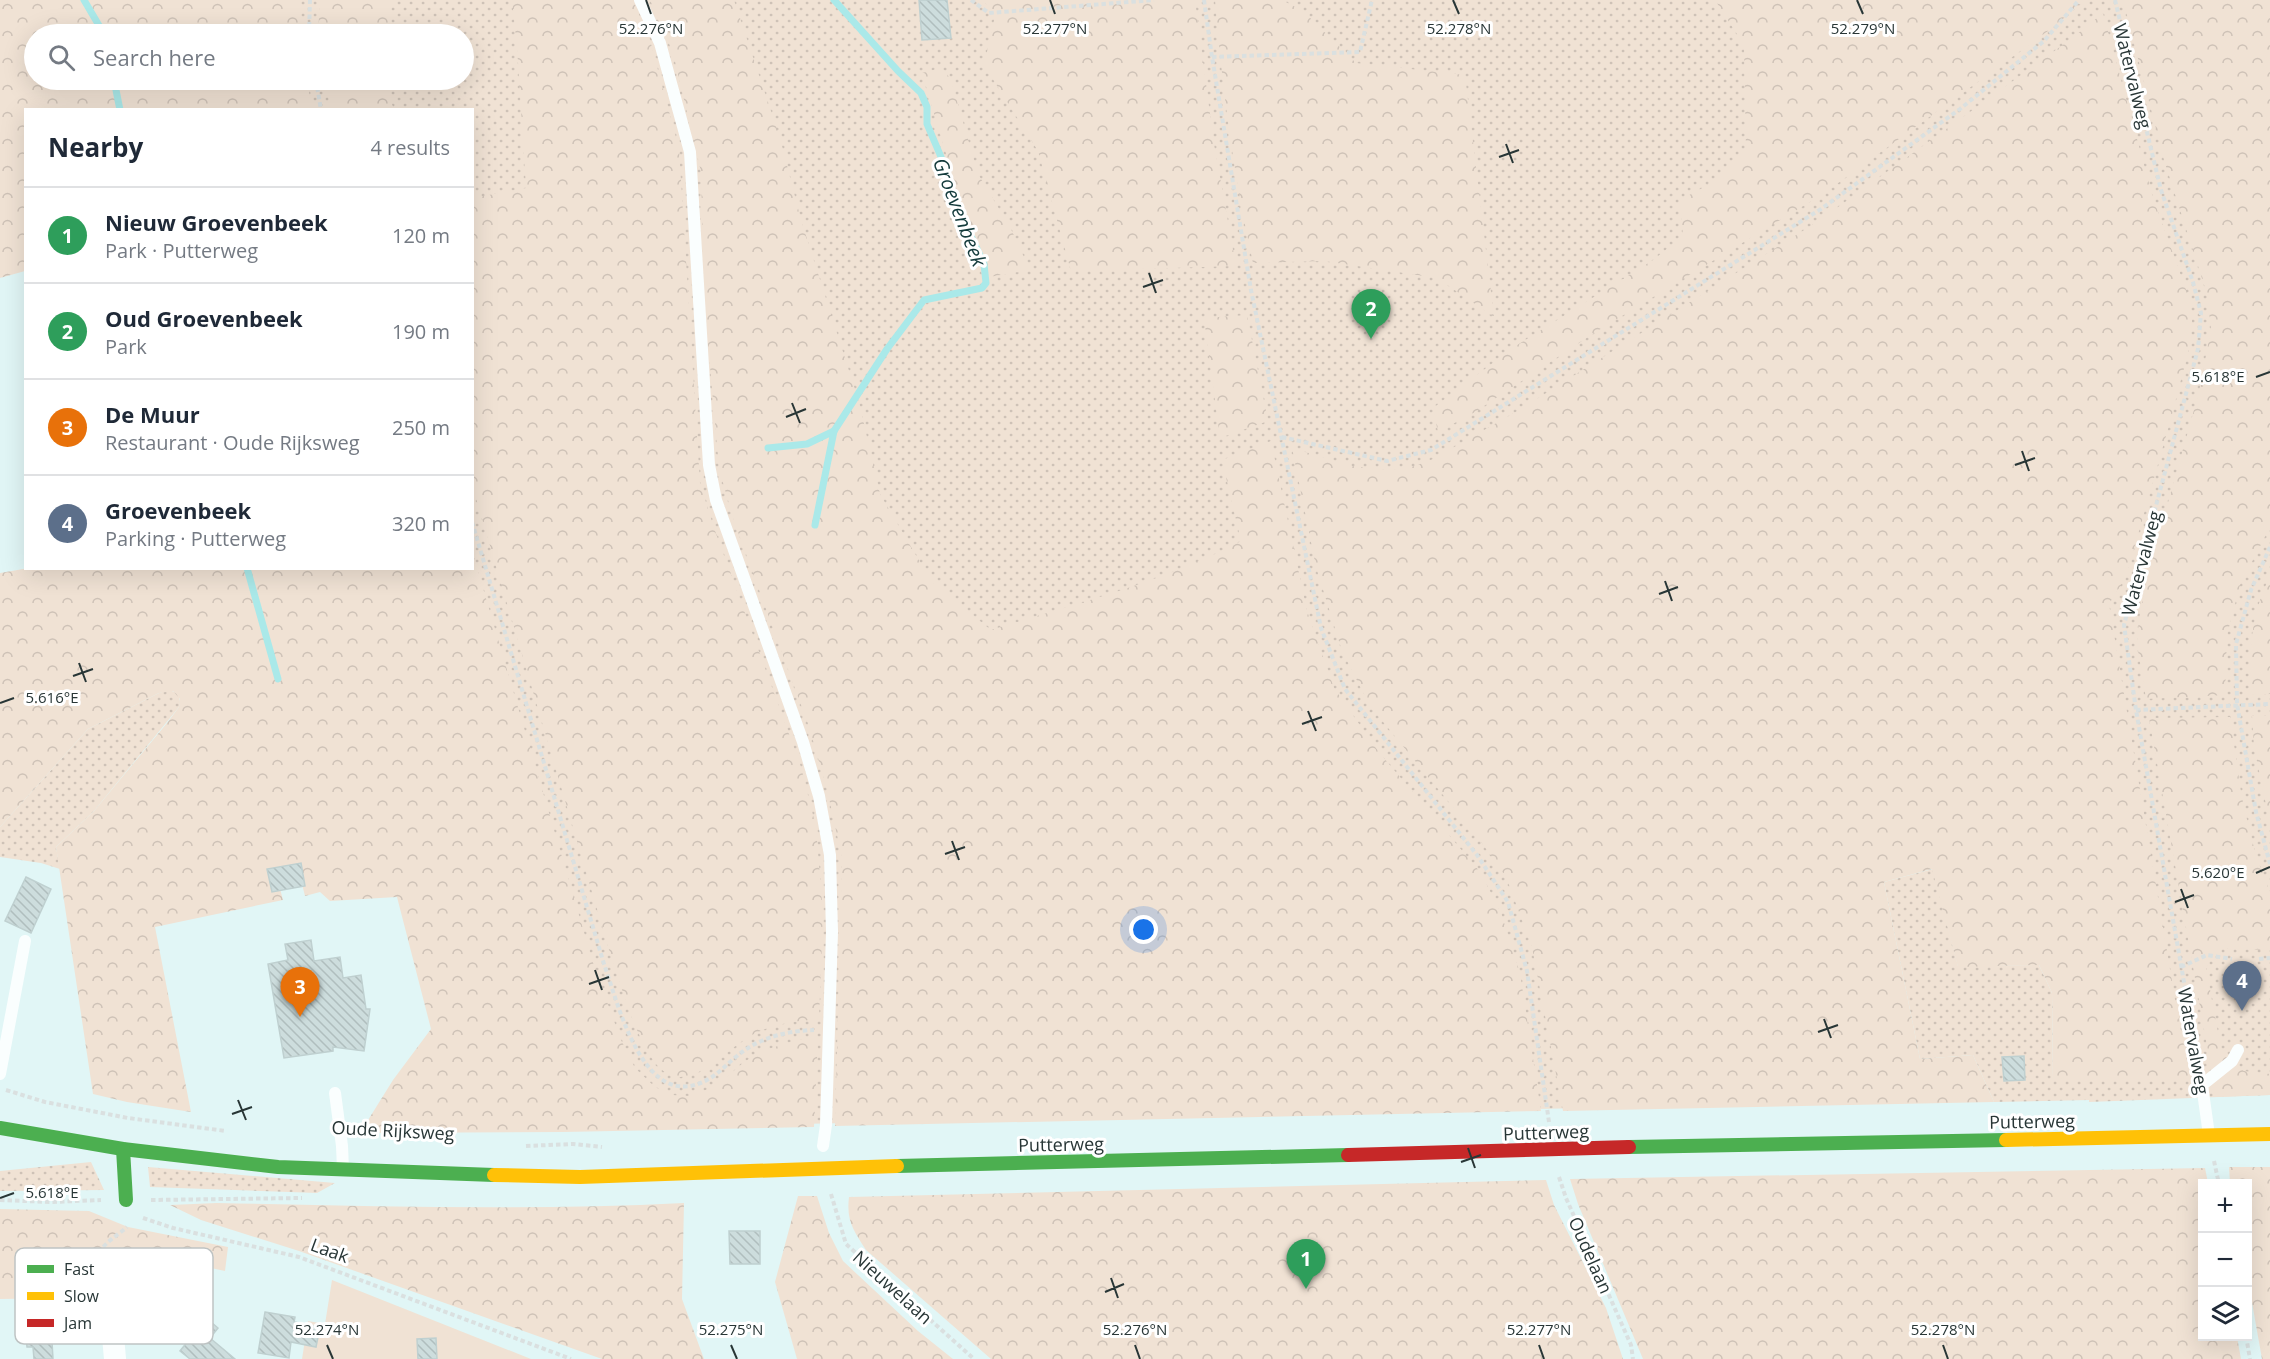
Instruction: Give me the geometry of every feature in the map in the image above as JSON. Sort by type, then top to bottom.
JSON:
[{"type":"main road","points":[[0,1128],[123,1149],[278,1167],[580,1177],[824,1167]]},
{"type":"main road","name":"Putterweg","points":[[824,1167],[1224,1160],[1552,1149],[2270,1134]]},
{"type":"main road","points":[[123,1149],[126,1200]]},
{"type":"street","points":[[113,1344],[115,1359]]},
{"type":"lane","points":[[640,0],[660,42],[690,152],[708,465],[716,501],[803,742],[819,796],[830,855],[832,932],[826,1125],[823,1146]]},
{"type":"lane","points":[[0,1074],[24,941]]},
{"type":"lane","points":[[2202,1085],[2232,1061],[2238,1050]]},
{"type":"lane","name":"Watervalweg","points":[[2202,1085],[2209,1136]]},
{"type":"lane","points":[[335,1093],[343,1170]]},
{"type":"path","points":[[309,24],[310,0]]},
{"type":"path","points":[[972,0],[988,13],[1154,0]]},
{"type":"path","name":"Oudelaan","points":[[1204,0],[1251,290],[1322,628],[1344,689],[1477,855],[1508,902],[1527,971],[1552,1149],[1566,1198],[1631,1346],[1633,1359]]},
{"type":"path","points":[[1212,57],[1360,52],[1372,0]]},
{"type":"path","points":[[1282,436],[1387,461],[1431,450],[1821,209],[1960,109],[2044,41],[2079,0]]},
{"type":"path","name":"Watervalweg","points":[[2115,0],[2161,190],[2193,282],[2201,314],[2198,349],[2124,625],[2136,710],[2202,1085]]},
{"type":"path","points":[[318,90],[321,108]]},
{"type":"path","points":[[474,529],[604,964],[629,1036],[645,1063],[660,1079],[674,1086],[689,1086],[710,1078],[739,1054],[777,1034],[798,1030],[829,1030]]},
{"type":"path","points":[[2270,547],[2251,590],[2236,644],[2237,704],[2256,813],[2270,864]]},
{"type":"path","points":[[2136,710],[2270,704]]},
{"type":"path","points":[[2181,967],[2207,956],[2232,959]]},
{"type":"path","points":[[2259,959],[2270,958]]},
{"type":"path","points":[[0,1088],[45,1102],[128,1118],[235,1132]]},
{"type":"path","points":[[515,1146],[573,1144],[606,1147]]},
{"type":"path","points":[[2214,1157],[2218,1179]]},
{"type":"path","name":"Nieuwelaan","points":[[824,1167],[846,1244],[974,1359]]},
{"type":"path","points":[[0,1200],[51,1202],[126,1200],[139,1216],[103,1248]]},
{"type":"path","name":"Laak","points":[[139,1216],[173,1228],[299,1257],[571,1359]]},
{"type":"path","points":[[2247,1341],[2250,1359]]},
{"type":"green space","points":[[0,0],[301,0],[300,24],[24,24],[24,90],[309,90],[312,108],[24,108],[24,271],[0,278]]},
{"type":"green space","points":[[24,0],[2270,0],[2270,1095],[2089,1102],[2089,1100],[1994,1102],[1973,1055],[1920,1059],[1884,882],[1933,869],[1958,966],[2039,965],[2052,993],[2053,1080],[2065,958],[1935,866],[1881,882],[1924,1101],[559,1129],[472,570],[474,108],[53,108],[48,90],[474,90],[474,24],[31,24]]},
{"type":"green space","points":[[320,0],[392,0],[390,24],[319,24]]},
{"type":"green space","points":[[512,0],[633,0],[650,40],[679,149],[700,483],[714,528],[801,767],[816,827],[823,915],[819,1019],[784,1024],[760,1031],[714,1063],[687,1076],[674,1076],[661,1069],[643,1043],[628,1008],[474,491],[474,198],[526,188]]},
{"type":"green space","points":[[650,0],[734,0],[780,138],[801,220],[859,402],[880,494],[931,581],[991,630],[1181,569],[1241,541],[1222,460],[1271,441],[1307,611],[1334,688],[1378,751],[1481,873],[1501,913],[1520,973],[1541,1111],[835,1126],[842,858],[827,789],[809,727],[734,521],[719,469],[704,298],[701,172],[673,53]]},
{"type":"green space","points":[[983,0],[1195,0],[1214,144],[1236,266],[1071,271],[1038,151],[984,65],[995,16]]},
{"type":"green space","points":[[1215,0],[1282,0],[1303,11],[1356,63],[1465,75],[1494,317],[1437,278],[1324,261],[1253,263],[1230,132]]},
{"type":"green space","points":[[1715,0],[2086,0],[2048,31],[1823,194],[1594,333],[1475,412],[1438,432],[1433,408],[1514,347],[1653,260],[1683,236],[1680,200],[1706,186],[1746,151],[1744,45]]},
{"type":"green space","points":[[2123,0],[2270,0],[2270,527],[2240,585],[2227,635],[2225,695],[2146,699],[2137,644],[2146,581],[2199,392],[2211,329],[2207,294],[2164,160]]},
{"type":"green space","points":[[2103,13],[2153,198],[2189,298],[2192,321],[2188,353],[2126,577],[2109,604],[2177,1011],[2191,1080],[2053,1081],[2052,993],[2039,965],[1958,967],[1932,869],[1884,882],[1920,1059],[1973,1055],[1994,1102],[1563,1111],[1532,947],[1506,877],[1479,839],[1370,706],[1342,651],[1316,567],[1292,448],[1352,466],[1374,469],[1391,470],[1415,466],[1433,459],[1521,409],[1820,220],[2071,39]]},
{"type":"green space","points":[[937,69],[944,70],[951,80],[978,174],[1010,227],[1030,270],[983,278],[922,73]]},
{"type":"green space","points":[[327,90],[386,90],[394,108],[330,108]]},
{"type":"green space","points":[[1247,315],[1268,421],[1220,438],[1204,318]]},
{"type":"green space","points":[[474,557],[594,966],[621,1040],[635,1068],[655,1087],[672,1095],[690,1096],[716,1086],[744,1062],[762,1051],[797,1040],[818,1038],[814,1127],[360,1133],[393,1080],[431,1029],[397,897],[330,901],[320,892],[305,896],[301,880],[279,885],[283,900],[155,927],[191,1112],[93,1094],[56,847],[94,811],[167,723],[179,707],[180,699],[173,691],[159,693],[88,729],[0,827],[0,573],[24,569],[474,570]]},
{"type":"green space","points":[[2270,576],[2270,694],[2249,695],[2252,634],[2258,605]]},
{"type":"green space","points":[[169,690],[179,696],[179,707],[94,811],[56,847],[60,869],[41,863],[0,857],[0,827],[88,729]]},
{"type":"green space","points":[[2252,716],[2270,716],[2270,824],[2254,747]]},
{"type":"green space","points":[[2230,717],[2242,799],[2256,856],[2270,892],[2270,950],[2215,948],[2206,968],[2222,1054],[2244,1071],[2270,1074],[2270,1095],[2216,1097],[2149,718]]},
{"type":"green space","points":[[91,1162],[104,1190],[0,1191],[0,1171]]},
{"type":"green space","points":[[148,1167],[335,1183],[317,1193],[150,1187]]},
{"type":"green space","points":[[2229,1167],[2270,1167],[2270,1359],[2262,1359],[2252,1303],[2252,1179],[2230,1179]]},
{"type":"green space","points":[[2205,1168],[2207,1179],[2198,1179],[2198,1341],[2238,1341],[2241,1359],[1643,1359],[1578,1204],[1570,1179]]},
{"type":"green space","points":[[1546,1180],[1554,1205],[1606,1308],[1623,1359],[991,1359],[866,1250],[852,1225],[848,1205],[849,1197]]},
{"type":"green space","points":[[798,1196],[817,1196],[829,1233],[843,1261],[918,1331],[953,1359],[797,1359],[775,1282]]},
{"type":"green space","points":[[217,1203],[509,1207],[684,1203],[682,1299],[704,1359],[602,1359],[299,1251],[201,1220],[170,1205]]},
{"type":"green space","points":[[0,1209],[89,1211],[128,1227],[228,1247],[225,1271],[213,1268],[213,1248],[15,1248],[15,1299],[0,1299]]},
{"type":"green space","points":[[332,1280],[531,1359],[302,1359],[308,1321],[325,1324]]},
{"type":"building","points":[[919,0],[947,0],[951,38],[922,40]]},
{"type":"building","points":[[301,863],[305,886],[272,892],[267,869]]},
{"type":"building","points":[[26,877],[51,889],[31,933],[5,921]]},
{"type":"building","points":[[311,940],[314,961],[340,957],[343,978],[361,975],[366,1009],[370,1009],[364,1051],[333,1047],[333,1051],[284,1058],[268,964],[288,960],[285,944]]},
{"type":"building","points":[[2024,1056],[2025,1080],[2004,1081],[2002,1057]]},
{"type":"building","points":[[729,1231],[760,1231],[760,1264],[730,1264]]},
{"type":"building","points":[[265,1312],[295,1317],[294,1322],[320,1327],[316,1347],[291,1342],[289,1358],[258,1353]]},
{"type":"building","points":[[213,1324],[218,1328],[213,1334]]},
{"type":"building","points":[[436,1338],[437,1359],[418,1359],[417,1339]]},
{"type":"building","points":[[213,1341],[235,1359],[190,1359],[180,1351],[186,1344],[213,1344]]},
{"type":"building","points":[[27,1344],[52,1344],[53,1359],[34,1359],[33,1347],[27,1347]]},
{"type":"waterway","points":[[84,0],[98,24]]},
{"type":"waterway","name":"Groevenbeek","points":[[815,525],[834,431],[887,349],[924,300],[982,288],[986,283],[984,264],[952,195],[947,171],[927,124],[927,107],[921,93],[834,0]]},
{"type":"waterway","points":[[116,90],[120,108]]},
{"type":"waterway","points":[[768,448],[807,444],[834,431]]},
{"type":"waterway","points":[[248,570],[278,679]]},
{"type":"traffic: fast","points":[[0,1128],[123,1149],[278,1167],[494,1175]]},
{"type":"traffic: fast","points":[[1629,1147],[2006,1140]]},
{"type":"traffic: fast","points":[[123,1149],[126,1200]]},
{"type":"traffic: fast","points":[[897,1166],[1348,1155]]},
{"type":"traffic: slow","points":[[2006,1140],[2270,1134]]},
{"type":"traffic: slow","points":[[494,1175],[580,1177],[897,1166]]},
{"type":"traffic: jam","points":[[1348,1155],[1629,1147]]},
{"type":"place","name":"Oud Groevenbeek","points":[[1371,339]]},
{"type":"place","name":"Groevenbeek","points":[[2242,1011]]},
{"type":"place","name":"De Muur","points":[[300,1017]]},
{"type":"place","name":"Nieuw Groevenbeek","points":[[1306,1289]]}]
